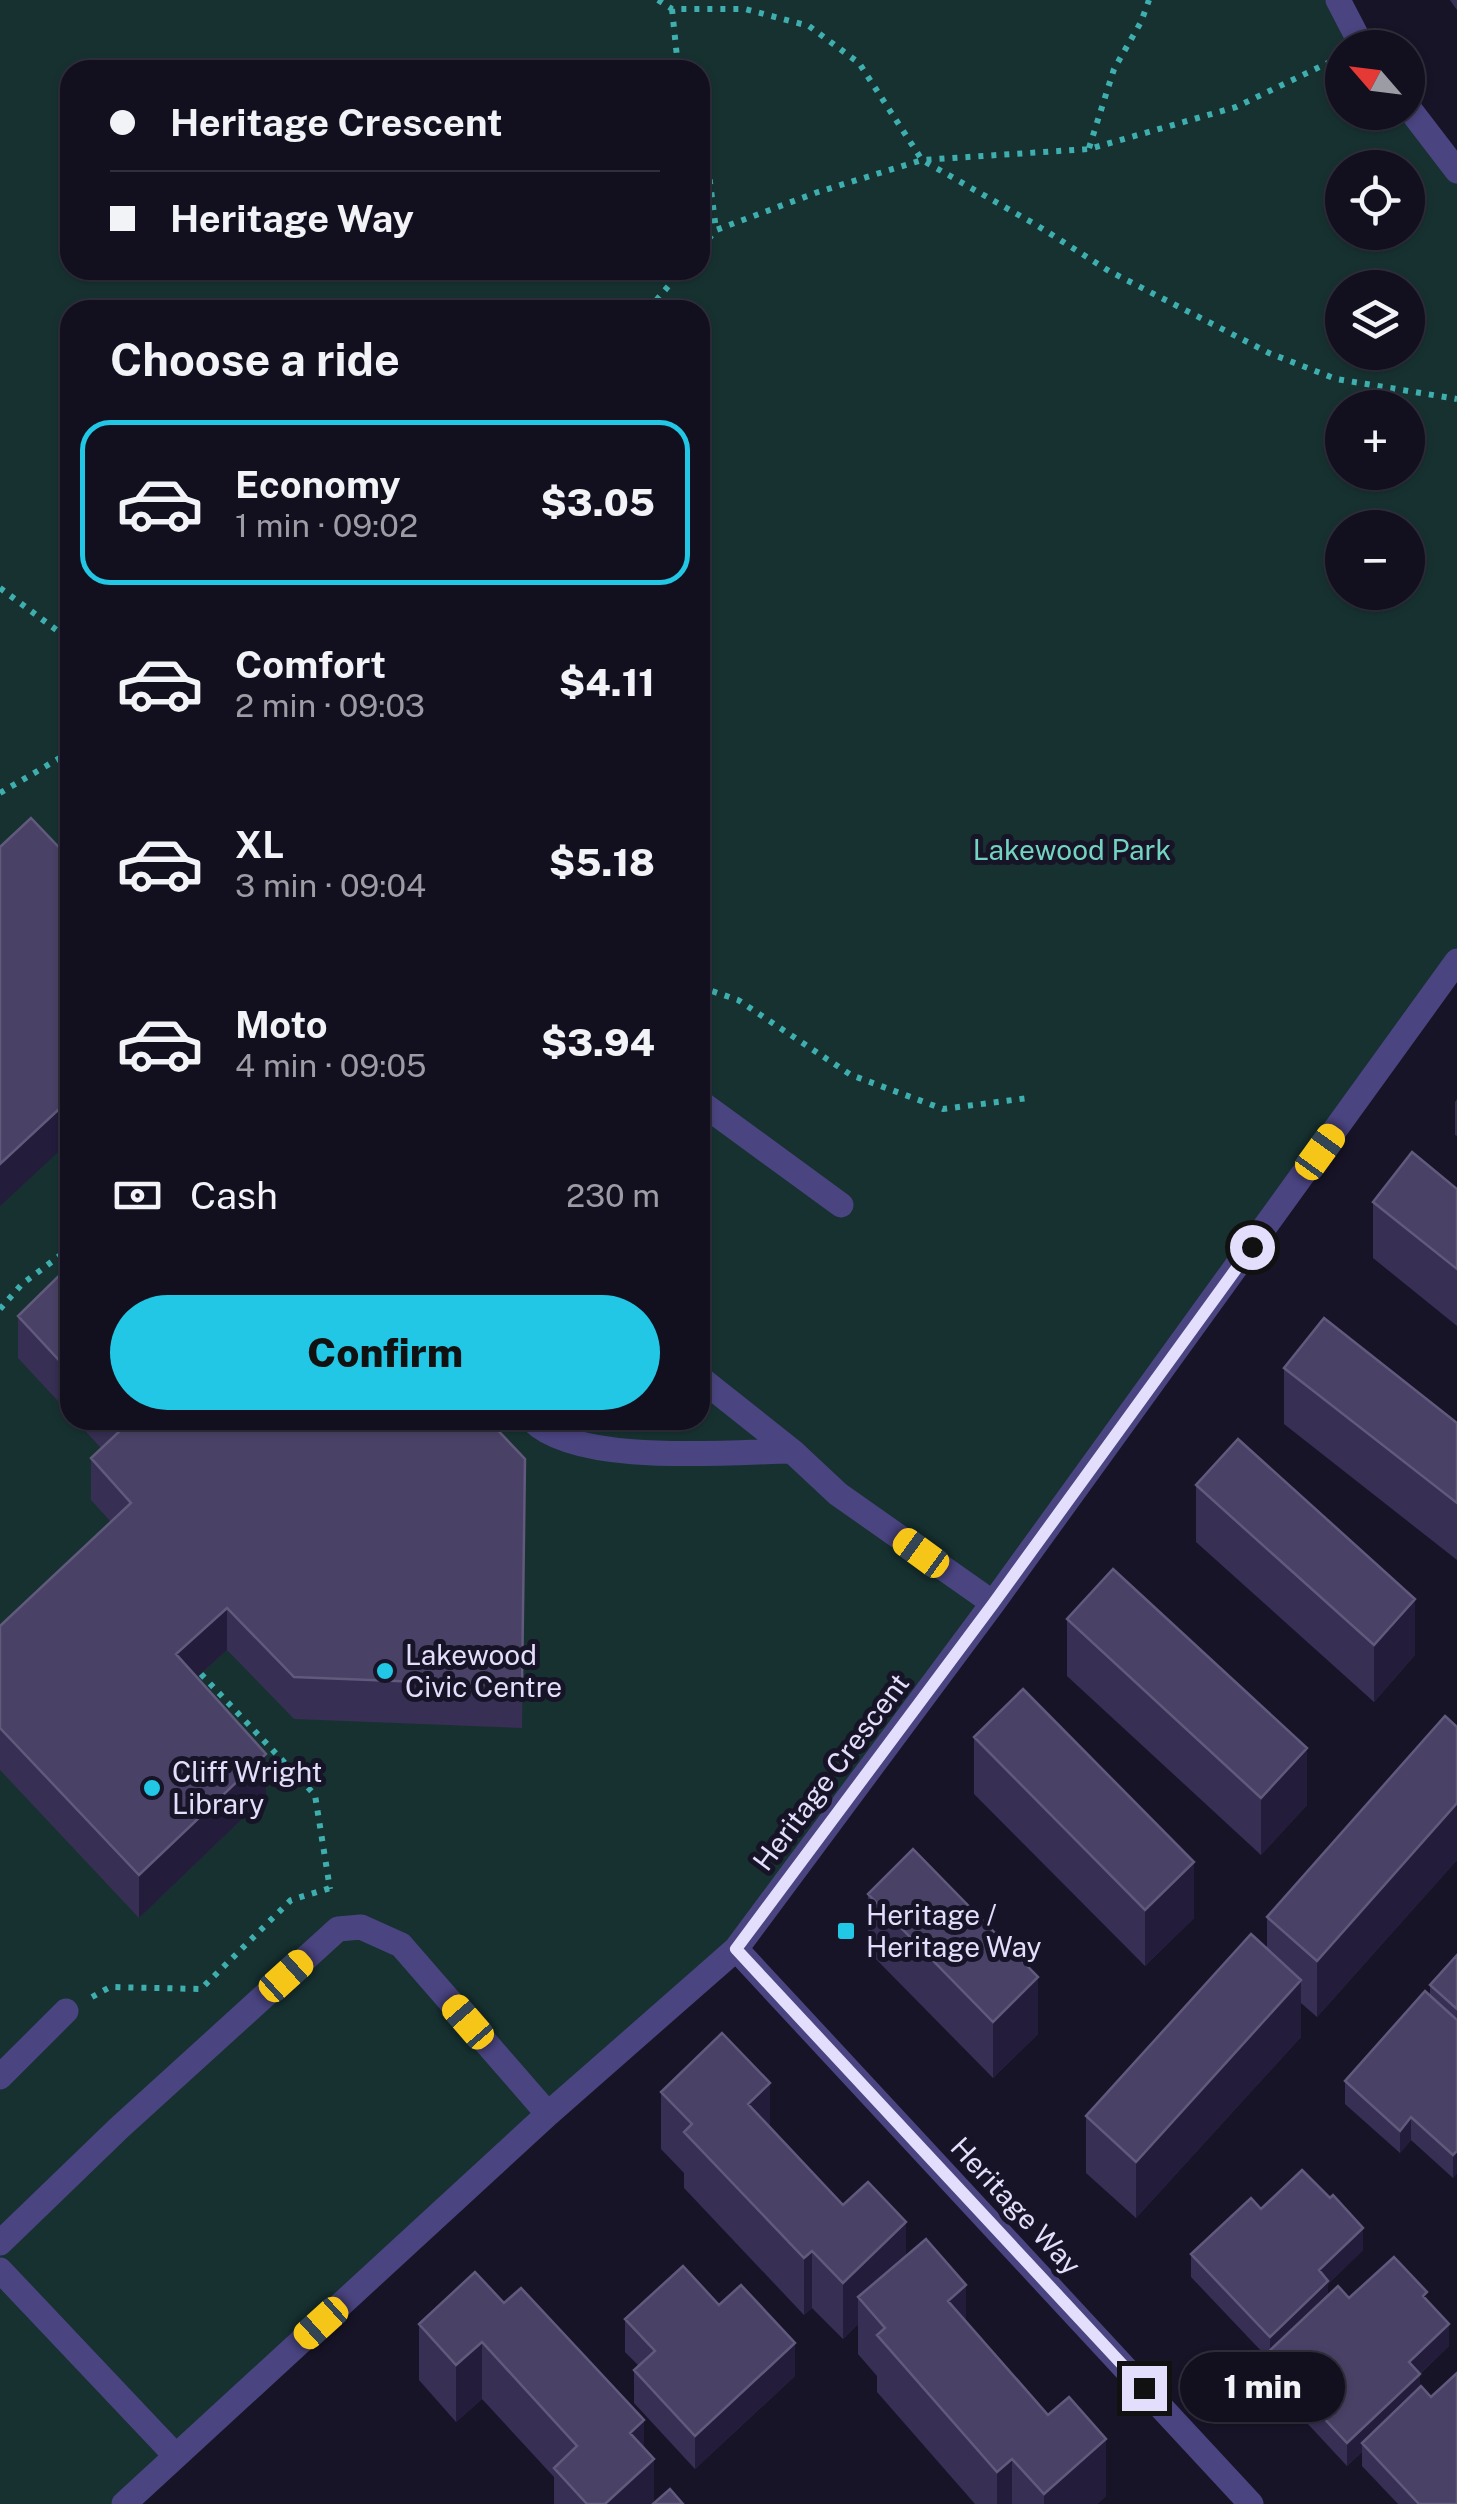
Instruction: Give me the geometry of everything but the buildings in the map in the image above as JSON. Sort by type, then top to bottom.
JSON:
[{"type":"street","points":[[1338,0],[1354,30]]},
{"type":"street","points":[[1425,129],[1457,171]]},
{"type":"street","name":"Heritage Crescent","points":[[124,2504],[548,2114],[736,1949],[993,1604],[1457,962]]},
{"type":"street","points":[[710,1109],[842,1206]]},
{"type":"street","points":[[710,1386],[838,1494],[993,1604]]},
{"type":"street","points":[[541,1430],[574,1444],[623,1451],[792,1452]]},
{"type":"street","points":[[0,2244],[119,2128],[338,1929],[360,1927],[401,1945],[548,2114]]},
{"type":"street","name":"Heritage Way","points":[[736,1949],[1251,2504]]},
{"type":"street","points":[[0,2077],[66,2010]]},
{"type":"street","points":[[0,2270],[175,2455]]},
{"type":"path","points":[[658,0],[672,9],[745,10],[809,26],[859,63],[922,160],[1109,271],[1269,353],[1336,380],[1457,399]]},
{"type":"path","points":[[1088,149],[1114,69],[1150,0]]},
{"type":"path","points":[[672,9],[679,60]]},
{"type":"path","points":[[710,237],[716,230],[818,192],[922,160],[1088,149],[1236,107],[1325,64]]},
{"type":"path","points":[[710,182],[716,230]]},
{"type":"path","points":[[656,300],[674,280]]},
{"type":"path","points":[[0,588],[60,633]]},
{"type":"path","points":[[0,793],[60,758]]},
{"type":"path","points":[[710,990],[738,1000],[852,1076],[943,1109],[1028,1098]]},
{"type":"path","points":[[0,1308],[22,1284],[60,1256]]},
{"type":"path","points":[[201,1674],[315,1795],[338,1929]]},
{"type":"path","points":[[66,2010],[110,1987],[201,1989],[291,1900],[330,1888]]},
{"type":"green space","name":"Lakewood Park","points":[[0,0],[1338,0],[1354,30],[1325,30],[1325,130],[1425,129],[1457,160],[1457,949],[1252,1247],[763,1914],[124,2504],[0,2504]]},
{"type":"place","name":"Lakewood Civic Centre","points":[[385,1671]]},
{"type":"place","name":"Cliff Wright Library","points":[[152,1788]]},
{"type":"place","name":"Heritage / Heritage Way","points":[[846,1931]]},
{"type":"route","points":[[1144,2388],[736,1949],[1252,1247]]}]
